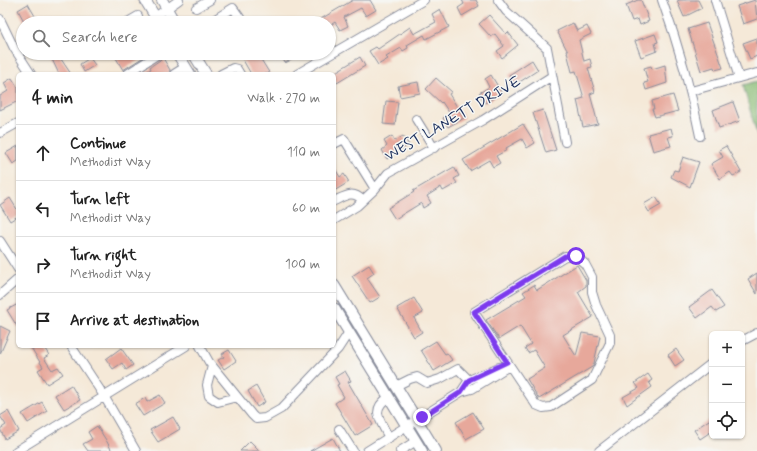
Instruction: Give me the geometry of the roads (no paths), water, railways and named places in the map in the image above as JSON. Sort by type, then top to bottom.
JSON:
[{"type":"main road","points":[[145,0],[155,16]]},
{"type":"main road","points":[[164,4],[171,16]]},
{"type":"main road","points":[[182,60],[188,70]]},
{"type":"main road","points":[[200,60],[205,72]]},
{"type":"main road","points":[[336,288],[436,451]]},
{"type":"main road","points":[[336,311],[419,446],[429,438]]},
{"type":"street","points":[[159,16],[164,4],[179,0]]},
{"type":"street","points":[[196,8],[210,0]]},
{"type":"street","points":[[336,51],[424,0]]},
{"type":"street","points":[[498,0],[506,11],[547,48],[565,142]]},
{"type":"street","points":[[662,0],[691,91],[700,136]]},
{"type":"street","points":[[715,0],[739,78]]},
{"type":"street","points":[[220,16],[233,8],[239,16]]},
{"type":"street","points":[[0,19],[16,51]]},
{"type":"street","points":[[22,60],[30,72]]},
{"type":"street","points":[[130,72],[149,60]]},
{"type":"street","points":[[300,72],[321,60]]},
{"type":"street","points":[[225,72],[233,68],[238,72]]},
{"type":"street","points":[[691,91],[757,73]]},
{"type":"street","name":"WEST LANETT DRIVE","points":[[336,219],[357,206],[375,189],[388,173],[434,148],[552,76]]},
{"type":"street","points":[[416,119],[434,148]]},
{"type":"street","points":[[0,133],[16,124]]},
{"type":"street","points":[[336,143],[344,139],[375,189]]},
{"type":"street","points":[[336,200],[352,193],[357,194],[362,200]]},
{"type":"street","points":[[0,241],[16,266]]},
{"type":"street","points":[[565,256],[576,256],[585,264],[592,277],[592,292],[596,305],[610,335],[610,343],[592,380],[551,407],[543,408],[536,405],[508,364],[474,312],[565,256]]},
{"type":"street","points":[[0,295],[16,281]]},
{"type":"street","points":[[201,348],[212,366],[256,418],[265,418],[275,413],[329,358],[349,332]]},
{"type":"street","points":[[745,339],[757,333]]},
{"type":"street","points":[[73,348],[104,396],[136,451]]},
{"type":"street","points":[[16,451],[183,348]]},
{"type":"street","points":[[461,392],[469,380],[508,364]]},
{"type":"street","points":[[367,451],[379,448],[389,438],[461,392],[472,389],[508,364]]},
{"type":"street","points":[[599,451],[709,365]]},
{"type":"street","points":[[212,366],[207,386],[209,396],[218,402],[237,397]]},
{"type":"street","points":[[396,386],[410,378],[417,377],[427,383],[433,382],[458,369],[469,380]]},
{"type":"street","points":[[389,397],[378,407],[377,413],[389,438]]},
{"type":"street","points":[[339,430],[353,451]]},
{"type":"street","points":[[400,451],[419,446]]}]
